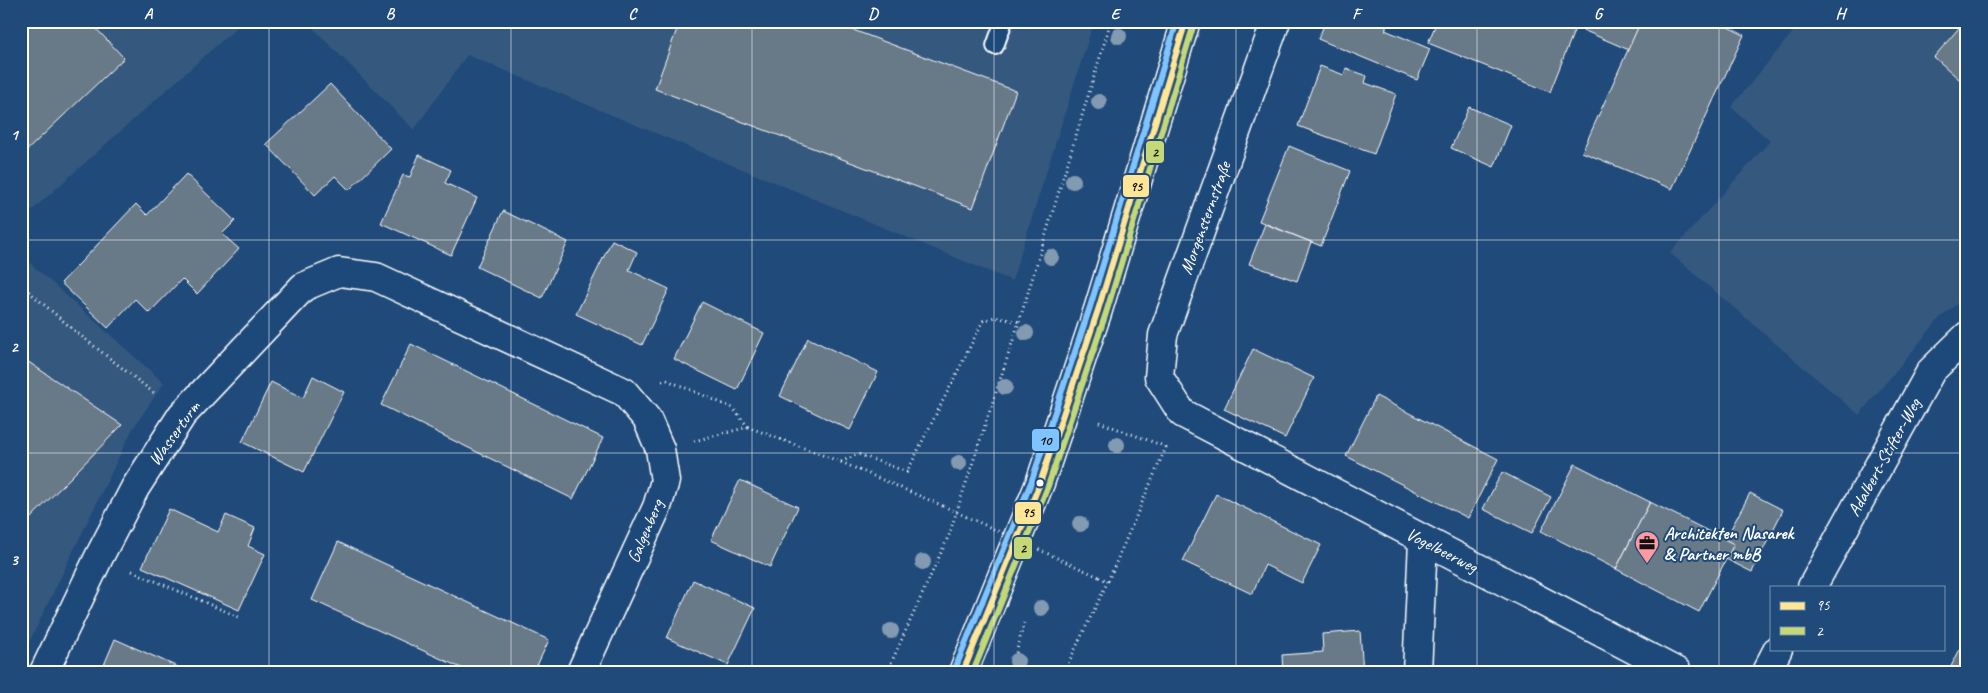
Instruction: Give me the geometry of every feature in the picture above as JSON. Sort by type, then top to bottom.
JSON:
[{"type":"street","points":[[963,672],[1046,465],[1098,310],[1186,21]]},
{"type":"street","name":"Morgensternstraße","points":[[1182,413],[1159,377],[1163,335],[1276,21]]},
{"type":"street","name":"Wasserturm","points":[[44,672],[99,557],[135,488],[182,415],[303,287],[339,272],[376,277]]},
{"type":"street","name":"Galgenberg","points":[[376,277],[624,392],[648,419],[660,449],[665,481],[657,507],[581,672]]},
{"type":"street","name":"Adalbert-Stifter-Weg","points":[[1813,586],[1931,371],[1967,336]]},
{"type":"street","name":"Vogelbeerweg","points":[[1182,413],[1677,672]]},
{"type":"street","points":[[1417,672],[1424,541]]},
{"type":"street","points":[[1766,672],[1777,650]]},
{"type":"lane","points":[[995,46],[1004,21]]},
{"type":"path","points":[[887,672],[949,535],[1019,322],[1111,21]]},
{"type":"path","points":[[21,285],[76,332],[182,415]]},
{"type":"path","points":[[841,462],[858,454],[907,472],[983,321],[995,317],[1019,322]]},
{"type":"path","points":[[624,392],[667,380],[733,408],[748,427],[841,462],[1108,581]]},
{"type":"path","points":[[1064,672],[1108,581],[1182,413]]},
{"type":"path","points":[[1095,420],[1167,446]]},
{"type":"path","points":[[660,449],[748,427]]},
{"type":"path","points":[[99,557],[240,618]]},
{"type":"shaded area","points":[[21,21],[244,21],[21,220]]},
{"type":"shaded area","points":[[306,21],[1094,21],[1012,281],[467,55],[414,130]]},
{"type":"shaded area","points":[[1802,21],[1967,21],[1967,296],[1940,318],[1859,415],[1670,253],[1770,141],[1731,107]]},
{"type":"shaded area","points":[[21,255],[164,383],[132,430],[22,657]]},
{"type":"building","points":[[21,21],[89,21],[124,58],[21,156]]},
{"type":"building","points":[[680,21],[829,21],[1016,91],[973,208],[655,89]]},
{"type":"building","points":[[1326,21],[1389,21],[1385,30],[1430,49],[1417,80],[1318,39]]},
{"type":"building","points":[[1437,21],[1578,21],[1550,92],[1428,43]]},
{"type":"building","points":[[1578,21],[1641,21],[1629,50],[1576,27]]},
{"type":"building","points":[[1641,21],[1716,21],[1744,35],[1672,189],[1582,152]]},
{"type":"building","points":[[1967,21],[1967,86],[1934,57]]},
{"type":"building","points":[[1320,66],[1344,75],[1346,68],[1367,76],[1365,83],[1396,94],[1374,154],[1298,126]]},
{"type":"building","points":[[330,84],[391,149],[349,190],[335,176],[315,195],[266,144]]},
{"type":"building","points":[[1469,107],[1511,125],[1494,167],[1451,148]]},
{"type":"building","points":[[1289,146],[1350,171],[1321,246],[1259,221]]},
{"type":"building","points":[[419,155],[451,170],[445,183],[477,198],[451,255],[381,223],[403,175],[410,177]]},
{"type":"building","points":[[186,174],[235,221],[222,234],[239,249],[197,294],[182,279],[149,313],[135,299],[108,328],[61,283],[136,204],[147,215]]},
{"type":"building","points":[[503,211],[568,242],[542,298],[477,267]]},
{"type":"building","points":[[1265,224],[1311,242],[1297,281],[1249,264]]},
{"type":"building","points":[[612,240],[637,252],[629,270],[669,289],[642,345],[576,314]]},
{"type":"building","points":[[702,302],[764,333],[737,390],[674,359]]},
{"type":"building","points":[[808,338],[878,372],[850,430],[780,396]]},
{"type":"building","points":[[411,344],[603,438],[573,499],[381,405]]},
{"type":"building","points":[[1253,349],[1314,378],[1285,438],[1224,409]]},
{"type":"building","points":[[21,357],[122,425],[21,528]]},
{"type":"building","points":[[313,376],[344,392],[304,472],[242,442],[271,382],[303,398]]},
{"type":"building","points":[[1376,396],[1498,459],[1468,518],[1346,456]]},
{"type":"building","points":[[1575,464],[1650,502],[1616,569],[1541,531]]},
{"type":"building","points":[[1502,472],[1551,497],[1532,533],[1483,509]]},
{"type":"building","points":[[740,480],[798,507],[770,567],[711,540]]},
{"type":"building","points":[[1750,493],[1783,510],[1752,572],[1726,559],[1734,544],[1725,540]]},
{"type":"building","points":[[1216,494],[1321,545],[1302,583],[1265,565],[1252,594],[1183,561]]},
{"type":"building","points":[[1650,502],[1734,544],[1699,612],[1616,569]]},
{"type":"building","points":[[169,509],[218,532],[226,515],[255,528],[248,546],[265,554],[239,610],[142,567]]},
{"type":"building","points":[[338,542],[549,640],[534,672],[470,672],[312,600]]},
{"type":"building","points":[[693,580],[755,608],[728,665],[667,638]]},
{"type":"building","points":[[1360,631],[1363,672],[1283,672],[1282,655],[1323,652],[1322,634]]},
{"type":"building","points":[[1967,636],[1967,672],[1948,672]]},
{"type":"building","points":[[115,639],[189,672],[101,672]]},
{"type":"building","points":[[1500,667],[1509,672],[1497,672]]},
{"type":"transit line","name":"10","points":[[955,669],[1032,480],[1090,307],[1177,21]]},
{"type":"transit line","name":"95","points":[[963,672],[1040,483],[1098,310],[1186,21]]},
{"type":"transit line","name":"2","points":[[973,672],[1048,486],[1106,313],[1194,24]]},
{"type":"place","name":"Architekten Nasarek & Partner mbB","points":[[1647,564]]}]
